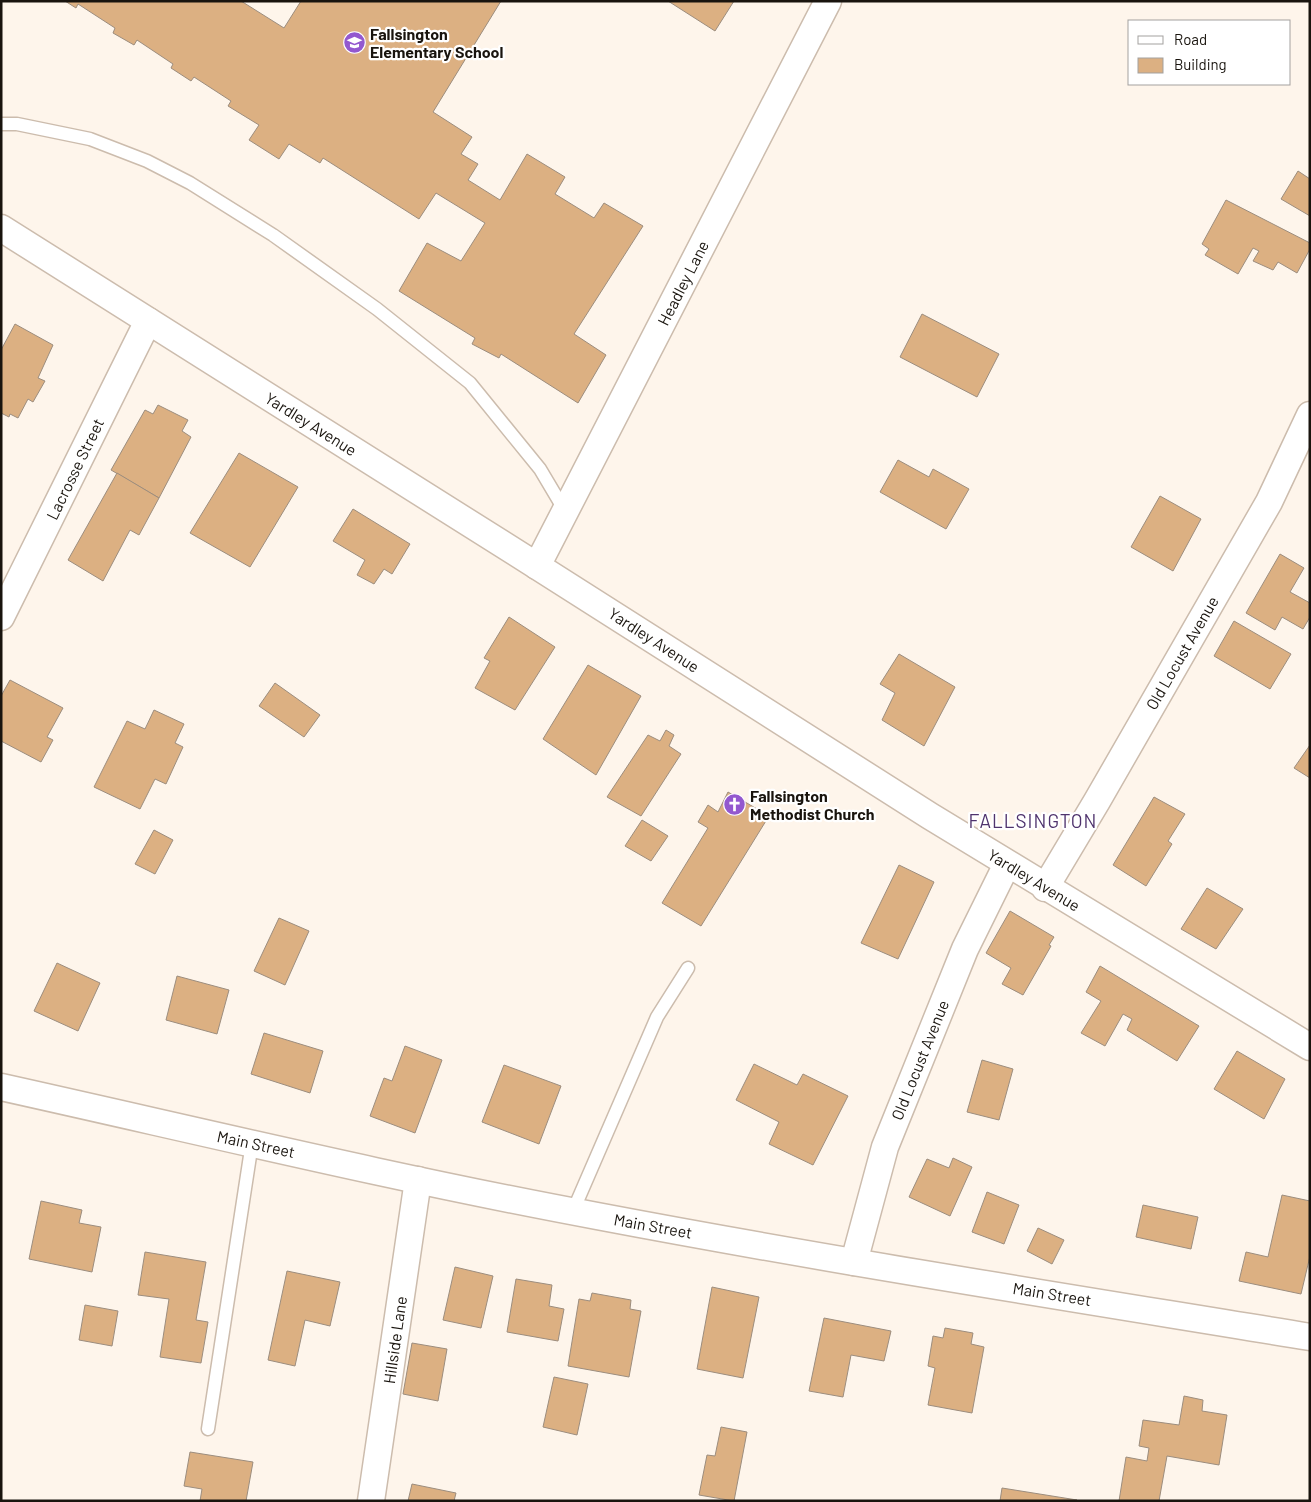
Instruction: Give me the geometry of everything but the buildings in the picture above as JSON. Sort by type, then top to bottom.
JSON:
[{"type":"street","name":"Headley Lane","points":[[537,566],[828,1]]},
{"type":"street","name":"Yardley Avenue","points":[[1,228],[1007,864],[1310,1047]]},
{"type":"street","name":"Lacrosse Street","points":[[1,617],[148,321]]},
{"type":"street","name":"Old Locust Avenue","points":[[1046,888],[1269,502],[1306,430]]},
{"type":"street","name":"Old Locust Avenue","points":[[854,1262],[885,1147],[965,949],[1007,864]]},
{"type":"street","name":"Main Street","points":[[1,1087],[418,1180],[573,1211],[854,1262],[1310,1336]]},
{"type":"street","name":"Hillside Lane","points":[[372,1501],[418,1180]]},
{"type":"lane","points":[[1,124],[17,124],[90,139],[147,161],[190,183],[273,235],[376,309],[470,383],[540,469],[565,510]]},
{"type":"lane","points":[[573,1211],[657,1018],[688,968]]},
{"type":"lane","points":[[208,1429],[252,1143]]},
{"type":"place","name":"Fallsington Elementary School","points":[[354,43]]},
{"type":"place","name":"Fallsington Methodist Church","points":[[734,805]]},
{"type":"district","name":"FALLSINGTON","points":[[1033,821]]}]
